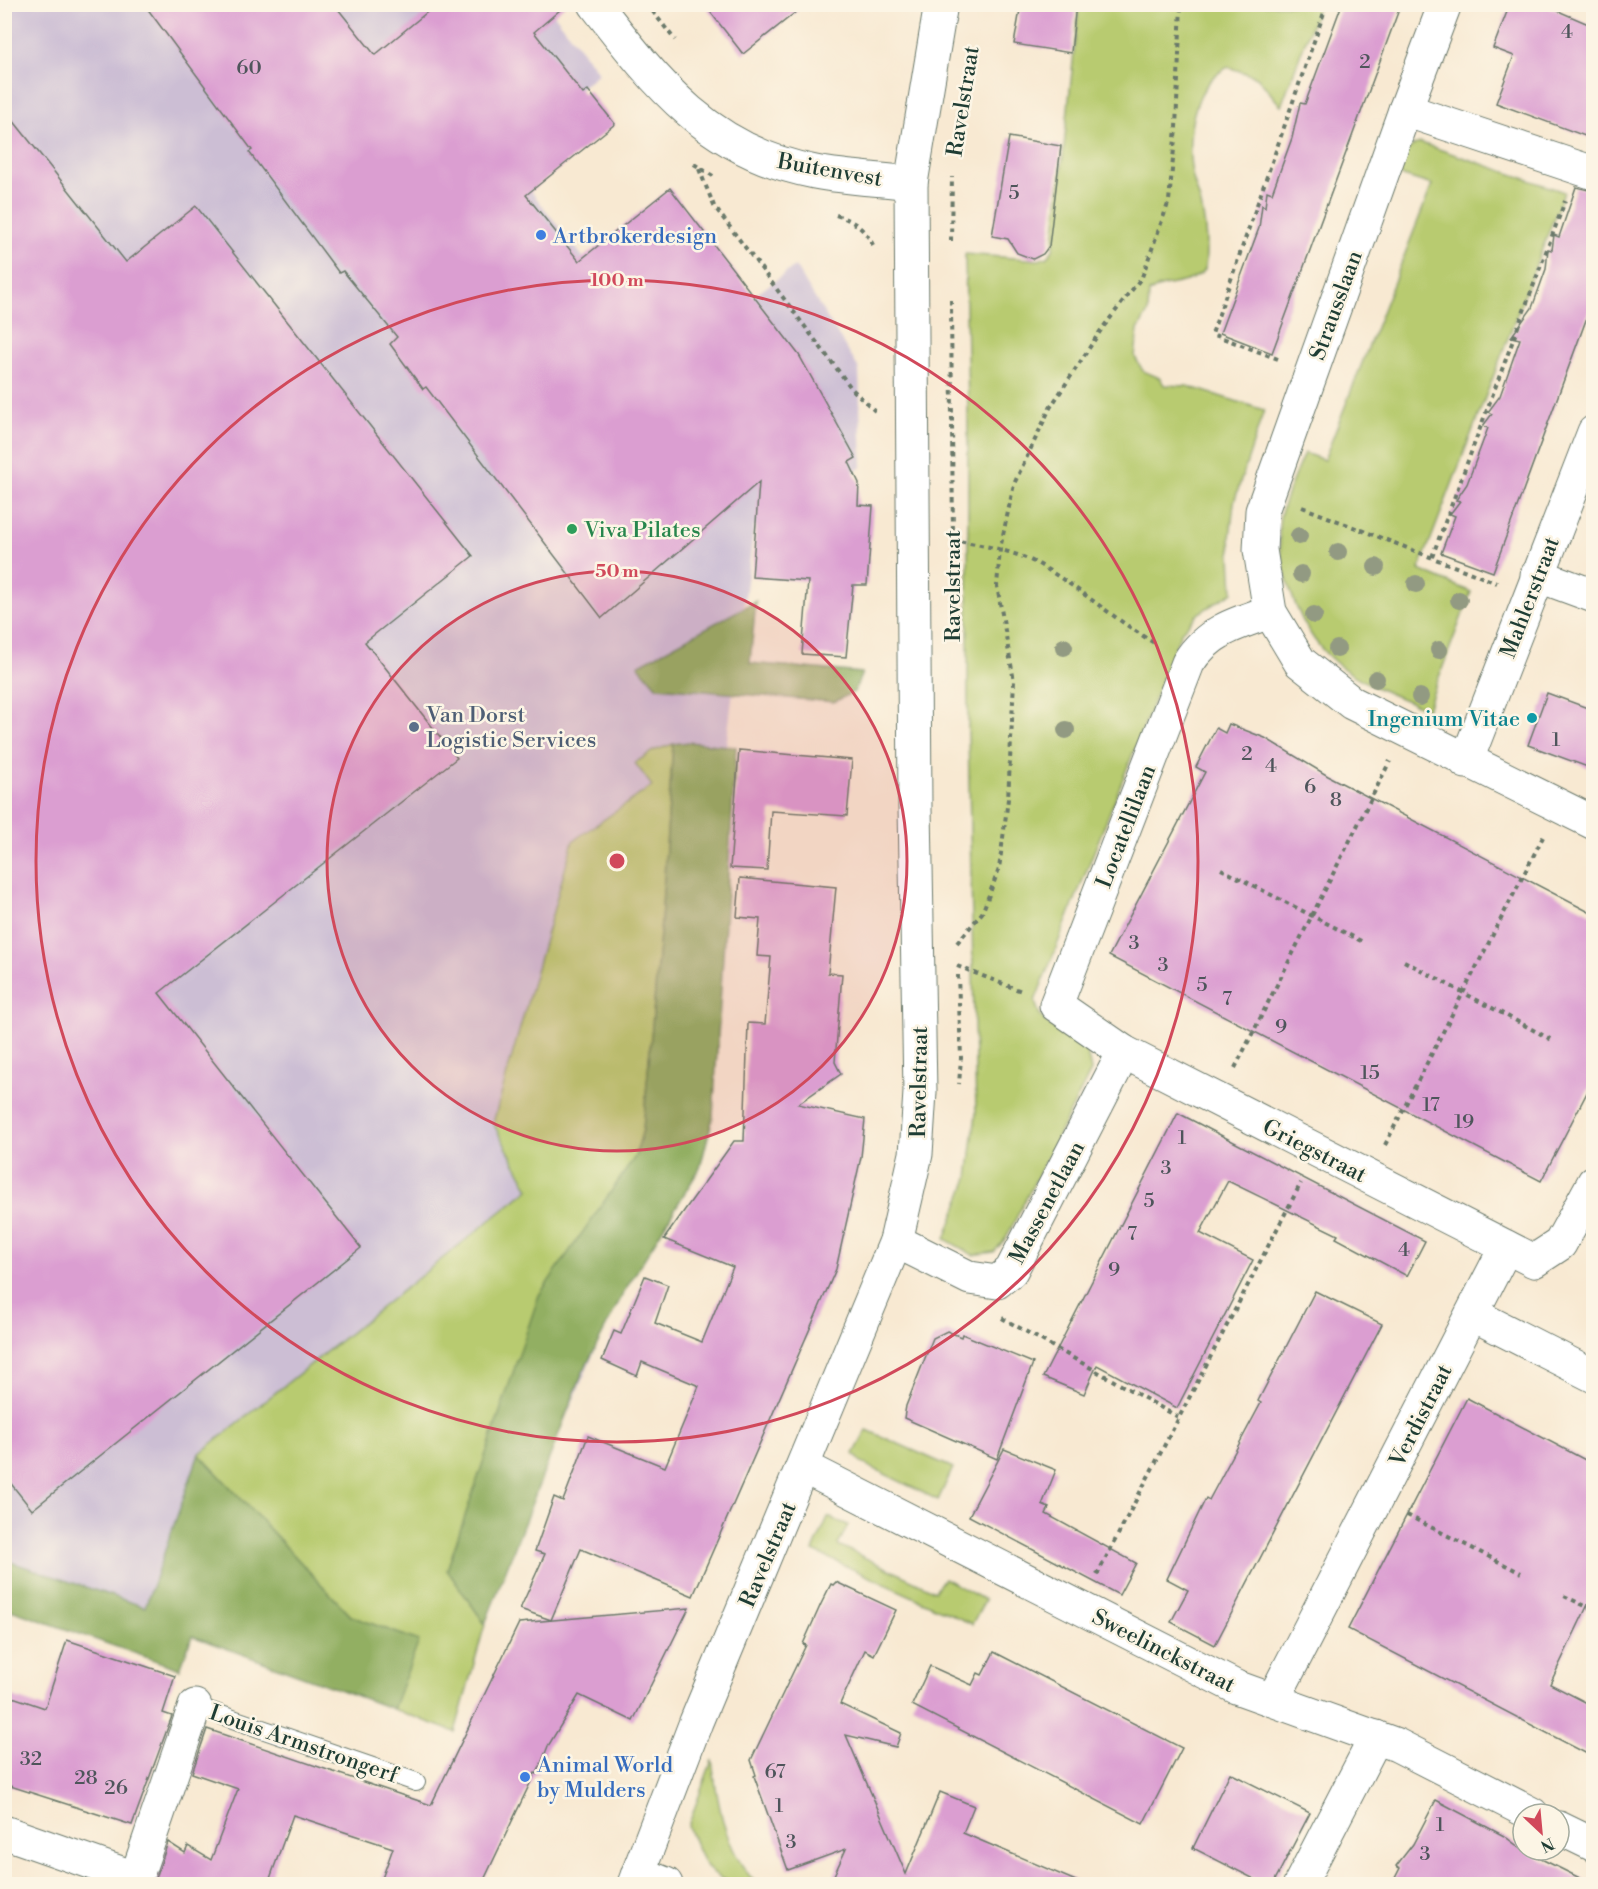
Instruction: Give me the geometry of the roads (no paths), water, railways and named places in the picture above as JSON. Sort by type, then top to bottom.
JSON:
[{"type":"street","name":"Buitenvest","points":[[595,4],[649,74],[679,105],[708,128],[741,148],[778,163],[816,172],[911,183]]},
{"type":"street","name":"Ravelstraat","points":[[646,1880],[696,1722],[896,1242],[916,1154],[920,1092],[911,183],[941,4]]},
{"type":"street","name":"Strausslaan","points":[[1270,612],[1260,550],[1262,511],[1445,4]]},
{"type":"street","points":[[1405,110],[1585,170]]},
{"type":"street","name":"Mahlerstraat","points":[[1466,762],[1593,432]]},
{"type":"street","points":[[1533,585],[1593,596]]},
{"type":"street","points":[[1270,612],[1300,662],[1352,702],[1466,762],[1593,823]]},
{"type":"street","name":"Locatellilaan","points":[[1124,1052],[1056,1005],[1188,663],[1199,644],[1235,623],[1270,612]]},
{"type":"street","name":"Massenetlaan","points":[[896,1242],[970,1278],[997,1281],[1011,1271],[1124,1052]]},
{"type":"street","name":"Griegstraat","points":[[1124,1052],[1506,1247]]},
{"type":"street","points":[[1506,1247],[1534,1261],[1560,1244],[1593,1182]]},
{"type":"street","name":"Verdistraat","points":[[1273,1700],[1506,1247]]},
{"type":"street","points":[[1472,1314],[1593,1376]]},
{"type":"street","name":"Sweelinckstraat","points":[[804,1467],[1236,1687],[1397,1745],[1511,1803]]},
{"type":"street","name":"Louis Armstrongerf","points":[[4,1832],[135,1881],[195,1706]]},
{"type":"street","points":[[1300,1884],[1376,1737]]},
{"type":"street","points":[[1571,1834],[1593,1845]]},
{"type":"lane","name":"Louis Armstrongerf","points":[[195,1706],[416,1782]]},
{"type":"place","name":"Artbrokerdesign","points":[[541,235]]},
{"type":"place","name":"Viva Pilates","points":[[572,529]]},
{"type":"place","name":"Ingenium Vitae","points":[[1532,718]]},
{"type":"place","name":"Van Dorst Logistic Services","points":[[414,727]]},
{"type":"place","name":"Animal World by Mulders","points":[[525,1777]]}]
